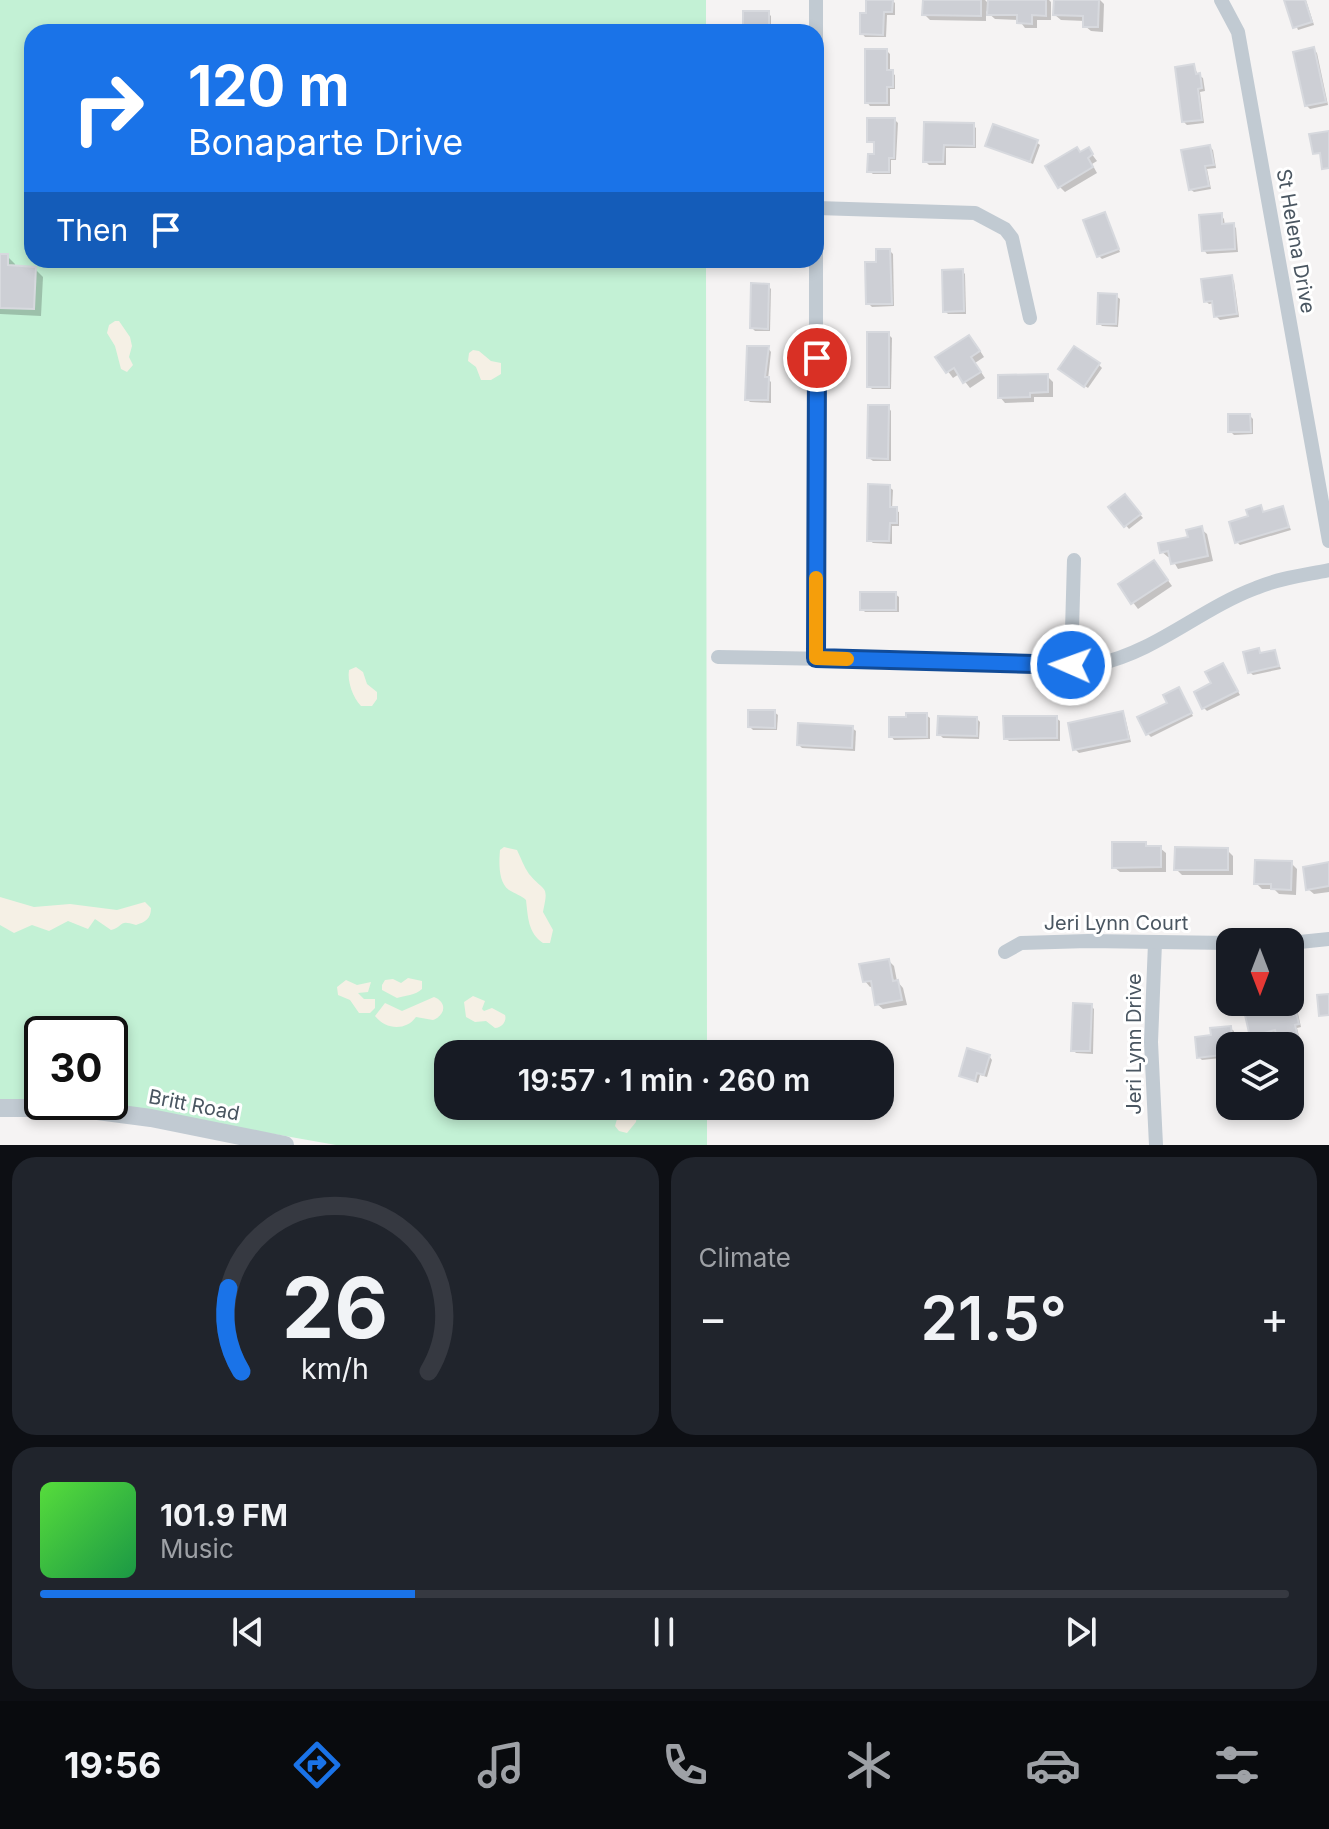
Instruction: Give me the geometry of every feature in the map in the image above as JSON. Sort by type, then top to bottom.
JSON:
[{"type":"street","points":[[816,0],[816,24]]},
{"type":"street","name":"St Helena Drive","points":[[1221,0],[1238,32],[1329,541]]},
{"type":"street","points":[[824,208],[975,213],[1005,229],[1012,238],[1030,318]]},
{"type":"street","points":[[816,658],[817,268]]},
{"type":"street","points":[[1071,665],[1074,560]]},
{"type":"street","points":[[718,657],[1098,664],[1123,659],[1254,588],[1329,570]]},
{"type":"street","points":[[1304,942],[1329,939]]},
{"type":"street","name":"Jeri Lynn Court","points":[[1005,952],[1021,943],[1216,943]]},
{"type":"street","name":"Jeri Lynn Drive","points":[[1155,943],[1151,1042],[1156,1145]]},
{"type":"street","name":"Britt Road","points":[[0,1108],[75,1108],[151,1118],[243,1141],[285,1145]]},
{"type":"green space","points":[[0,0],[706,0],[706,24],[24,24],[24,268],[706,268],[707,1040],[434,1040],[434,1120],[707,1120],[707,1145],[336,1145],[222,1125],[128,1115],[128,1016],[24,1016],[24,1104],[0,1102]]},
{"type":"sand","points":[[119,321],[130,337],[132,346],[129,357],[133,365],[127,372],[121,369],[115,346],[107,333],[109,325]]},
{"type":"sand","points":[[473,350],[501,363],[501,374],[491,380],[481,380],[476,367],[468,361],[469,353]]},
{"type":"sand","points":[[356,667],[363,672],[367,684],[377,692],[372,706],[361,706],[353,694],[349,670]]},
{"type":"sand","points":[[504,847],[517,850],[529,874],[544,890],[543,912],[553,930],[550,943],[543,943],[534,934],[526,900],[509,890],[503,882],[499,860],[500,850]]},
{"type":"sand","points":[[0,897],[34,907],[70,904],[117,910],[145,902],[151,912],[142,923],[124,923],[111,930],[95,919],[88,929],[68,921],[49,931],[32,925],[14,933],[0,925]]},
{"type":"sand","points":[[408,978],[422,981],[422,989],[397,998],[382,990],[385,980],[393,979],[401,983]]},
{"type":"sand","points":[[346,980],[357,985],[371,982],[368,992],[358,993],[364,999],[375,999],[375,1008],[370,1013],[359,1013],[350,1000],[338,995],[337,987]]},
{"type":"sand","points":[[473,996],[485,1001],[484,1011],[492,1008],[505,1015],[502,1025],[495,1028],[486,1021],[475,1022],[466,1017],[464,1002]]},
{"type":"sand","points":[[434,997],[443,1008],[433,1020],[416,1017],[407,1025],[396,1027],[385,1024],[375,1016],[385,1003],[402,1011]]},
{"type":"sand","points":[[617,1120],[636,1120],[627,1133],[615,1126]]},
{"type":"building","points":[[866,0],[893,0],[892,12],[884,12],[883,35],[860,34],[860,13],[866,13]]},
{"type":"building","points":[[923,0],[981,0],[981,16],[922,15]]},
{"type":"building","points":[[988,0],[1046,0],[1046,16],[1032,15],[1032,24],[1017,23],[1017,15],[987,15]]},
{"type":"building","points":[[1054,0],[1099,0],[1098,27],[1083,27],[1083,16],[1053,15]]},
{"type":"building","points":[[1284,0],[1305,0],[1312,22],[1293,28]]},
{"type":"building","points":[[743,11],[769,11],[769,24],[743,24]]},
{"type":"building","points":[[1314,47],[1326,102],[1305,106],[1293,52]]},
{"type":"building","points":[[865,49],[887,49],[887,70],[893,70],[893,87],[887,87],[887,103],[865,103]]},
{"type":"building","points":[[1194,64],[1196,74],[1200,73],[1202,88],[1198,89],[1202,120],[1182,122],[1175,67]]},
{"type":"building","points":[[867,118],[895,118],[894,158],[889,158],[889,172],[867,172],[868,154],[874,154],[874,142],[867,142]]},
{"type":"building","points":[[924,122],[974,123],[974,146],[944,145],[943,162],[923,162]]},
{"type":"building","points":[[993,124],[1038,140],[1030,162],[985,146]]},
{"type":"building","points":[[1329,131],[1329,168],[1322,169],[1320,153],[1313,154],[1309,134]]},
{"type":"building","points":[[1210,145],[1214,165],[1205,166],[1209,186],[1189,190],[1181,150]]},
{"type":"building","points":[[1077,147],[1080,152],[1089,147],[1093,154],[1088,158],[1093,167],[1058,188],[1045,166]]},
{"type":"building","points":[[1105,212],[1119,249],[1097,257],[1083,220]]},
{"type":"building","points":[[1222,213],[1222,224],[1234,223],[1235,249],[1202,251],[1199,215]]},
{"type":"building","points":[[876,249],[890,249],[892,304],[866,304],[865,262],[876,262]]},
{"type":"building","points":[[0,254],[8,254],[8,265],[36,268],[34,309],[0,308]]},
{"type":"building","points":[[963,269],[964,311],[943,312],[942,270]]},
{"type":"building","points":[[1232,275],[1237,314],[1214,317],[1212,301],[1204,302],[1201,279]]},
{"type":"building","points":[[751,283],[769,284],[768,329],[750,328]]},
{"type":"building","points":[[1098,293],[1117,294],[1116,324],[1097,324]]},
{"type":"building","points":[[867,332],[889,332],[889,387],[867,387]]},
{"type":"building","points":[[969,335],[980,351],[971,357],[981,372],[963,383],[954,368],[946,373],[935,357]]},
{"type":"building","points":[[747,346],[769,346],[765,377],[769,377],[768,400],[745,400]]},
{"type":"building","points":[[1074,346],[1100,363],[1084,387],[1058,369]]},
{"type":"building","points":[[1048,374],[1048,392],[1030,393],[1030,397],[998,398],[998,375]]},
{"type":"building","points":[[868,405],[889,405],[888,459],[867,458]]},
{"type":"building","points":[[1228,414],[1250,414],[1251,432],[1228,432]]},
{"type":"building","points":[[868,484],[890,485],[890,507],[897,507],[897,523],[890,523],[889,541],[867,541]]},
{"type":"building","points":[[1125,494],[1141,514],[1124,527],[1108,507]]},
{"type":"building","points":[[1261,505],[1263,512],[1283,506],[1289,527],[1235,543],[1229,522],[1248,516],[1246,510]]},
{"type":"building","points":[[1202,526],[1208,556],[1171,564],[1168,551],[1160,553],[1158,543],[1188,537],[1186,530]]},
{"type":"building","points":[[1154,560],[1168,580],[1131,604],[1118,584]]},
{"type":"building","points":[[860,592],[896,592],[896,610],[860,610]]},
{"type":"building","points":[[1259,648],[1260,653],[1275,650],[1279,666],[1248,673],[1243,652]]},
{"type":"building","points":[[1223,663],[1238,691],[1202,709],[1194,692],[1211,683],[1205,672]]},
{"type":"building","points":[[1179,687],[1192,713],[1146,735],[1137,717],[1167,703],[1163,695]]},
{"type":"building","points":[[748,710],[775,710],[775,728],[748,727]]},
{"type":"building","points":[[1123,711],[1129,739],[1073,750],[1068,723]]},
{"type":"building","points":[[906,713],[927,713],[927,737],[889,737],[889,717],[906,717]]},
{"type":"building","points":[[938,716],[977,717],[977,736],[937,735]]},
{"type":"building","points":[[1003,716],[1057,716],[1057,738],[1004,739]]},
{"type":"building","points":[[798,723],[853,726],[852,748],[797,745]]},
{"type":"building","points":[[1112,842],[1146,842],[1146,846],[1161,846],[1161,867],[1112,868]]},
{"type":"building","points":[[1175,847],[1228,848],[1228,870],[1174,870]]},
{"type":"building","points":[[1255,860],[1292,861],[1291,890],[1271,889],[1271,884],[1254,884]]},
{"type":"building","points":[[1329,862],[1329,886],[1306,890],[1303,867]]},
{"type":"building","points":[[889,959],[893,981],[898,980],[902,1000],[875,1005],[871,981],[863,982],[859,964]]},
{"type":"building","points":[[1329,994],[1329,1015],[1319,1016],[1317,995]]},
{"type":"building","points":[[1073,1003],[1092,1004],[1090,1051],[1071,1051]]},
{"type":"building","points":[[1245,1016],[1297,1016],[1297,1032],[1249,1032]]},
{"type":"building","points":[[1231,1026],[1232,1032],[1216,1032],[1216,1056],[1197,1058],[1195,1037],[1211,1035],[1210,1028]]},
{"type":"building","points":[[967,1048],[990,1055],[984,1075],[977,1073],[975,1081],[959,1076]]},
{"type":"slow traffic","points":[[816,578],[816,658],[847,659]]},
{"type":"route","points":[[817,358],[816,658],[1071,665]]}]
